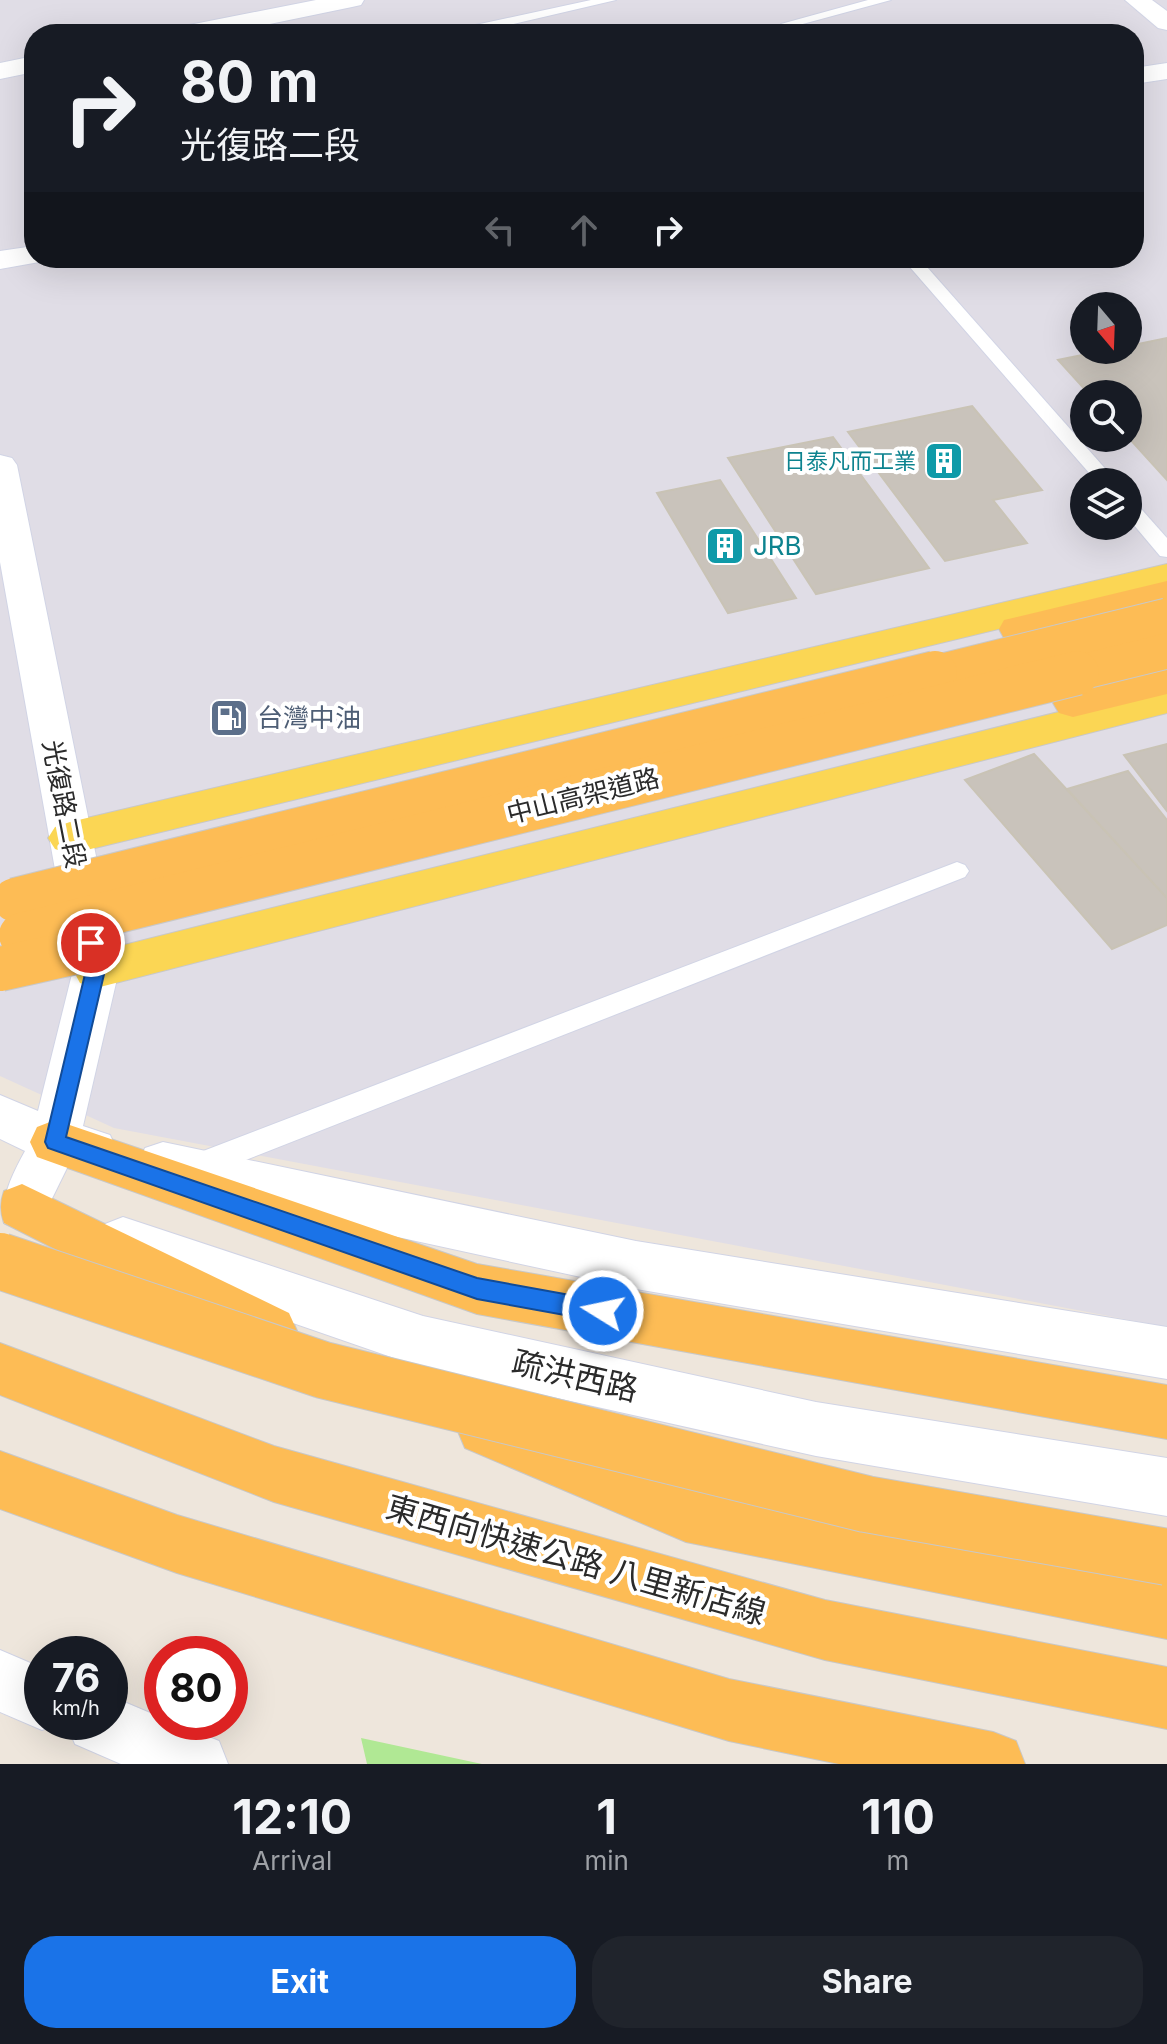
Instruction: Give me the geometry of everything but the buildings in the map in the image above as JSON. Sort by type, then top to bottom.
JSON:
[{"type":"highway","points":[[0,876],[1167,593]]},
{"type":"highway","name":"中山高架道路","points":[[0,904],[1167,616]]},
{"type":"highway","name":"中山高架道路","points":[[0,940],[1167,651]]},
{"type":"highway","points":[[0,969],[1167,680]]},
{"type":"highway","points":[[55,1142],[477,1289],[1167,1412]]},
{"type":"highway","points":[[11,1202],[379,1385],[686,1513],[1167,1609]]},
{"type":"highway","points":[[0,1261],[323,1370],[866,1504],[1167,1557]]},
{"type":"highway","name":"東西向快速公路 八里新店線","points":[[0,1369],[274,1474],[810,1626],[1167,1698]]},
{"type":"highway","points":[[0,1480],[177,1544],[729,1710],[993,1764]]},
{"type":"main road","points":[[70,838],[1167,576]]},
{"type":"main road","points":[[96,970],[1167,699]]},
{"type":"street","points":[[233,24],[352,0]]},
{"type":"street","points":[[1137,0],[1167,23]]},
{"type":"street","points":[[0,71],[24,66]]},
{"type":"street","points":[[1144,74],[1167,71]]},
{"type":"street","points":[[0,260],[24,256]]},
{"type":"street","name":"光復路二段","points":[[0,465],[96,970],[55,1142],[11,1202]]},
{"type":"street","points":[[0,1116],[55,1142],[636,1265],[1167,1353]]},
{"type":"street","name":"疏洪西路","points":[[11,1202],[423,1342],[816,1429],[1167,1487]]},
{"type":"street","points":[[0,1681],[24,1691]]},
{"type":"street","points":[[128,1735],[196,1764]]},
{"type":"lane","points":[[498,24],[609,0]]},
{"type":"lane","points":[[788,24],[884,0]]},
{"type":"lane","points":[[919,268],[1095,468]]},
{"type":"lane","points":[[1142,522],[1167,551]]},
{"type":"lane","points":[[188,1170],[957,871]]},
{"type":"shaded area","points":[[0,0],[1167,0],[1167,1327],[114,1128],[0,1076]]},
{"type":"green space","points":[[361,1738],[482,1764],[367,1764]]},
{"type":"place","name":"日泰凡而工業","points":[[944,461]]},
{"type":"place","name":"JRB","points":[[725,546]]},
{"type":"place","name":"台灣中油","points":[[229,718]]},
{"type":"route","points":[[91,943],[96,970],[55,1142],[477,1289],[603,1311]]}]
